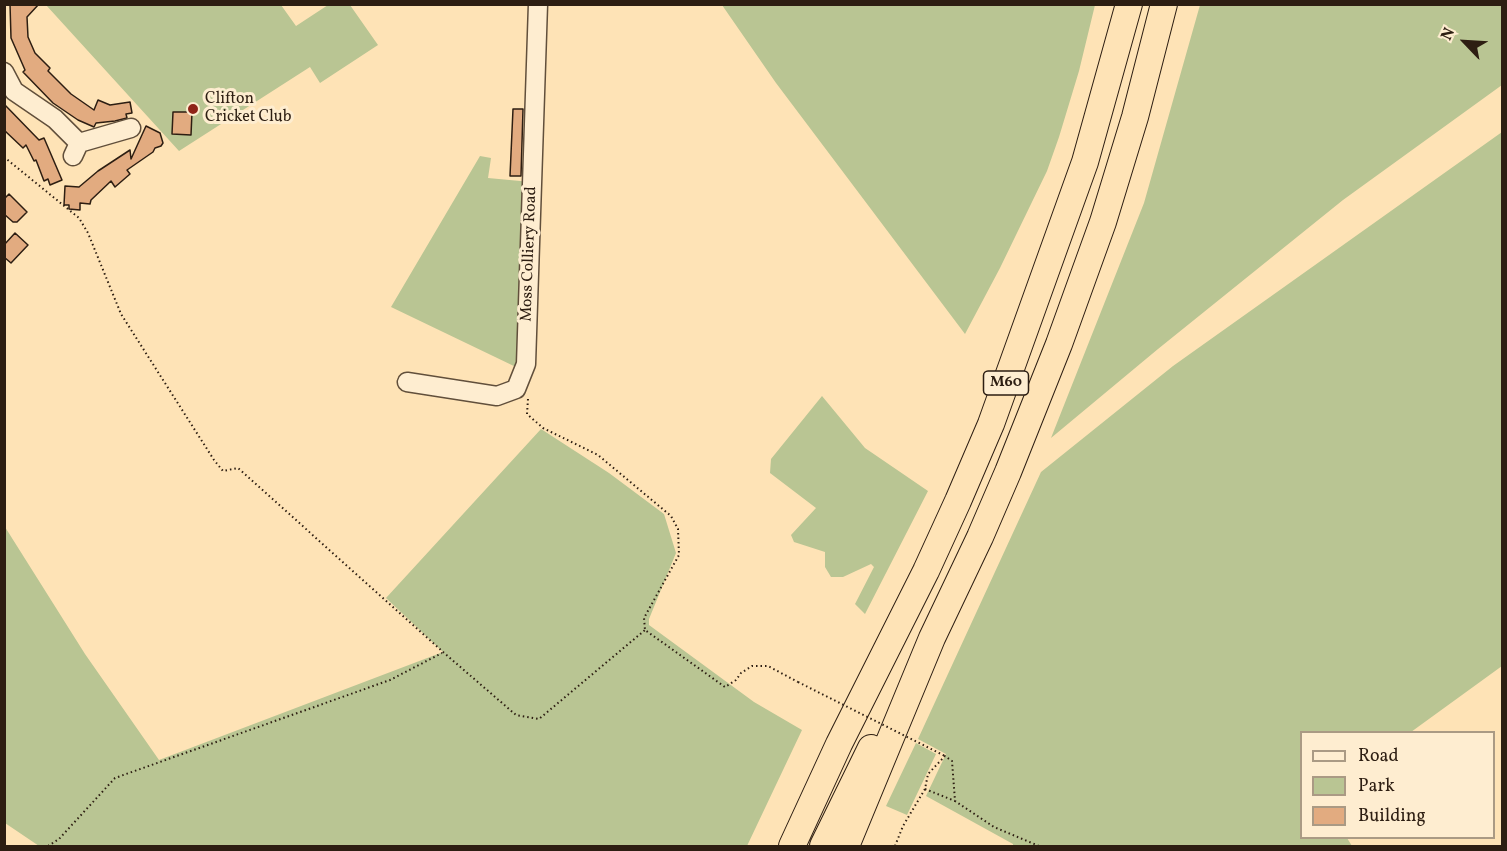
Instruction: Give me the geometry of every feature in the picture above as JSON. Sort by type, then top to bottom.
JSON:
[{"type":"highway","name":"M60","points":[[792,846],[839,744],[926,571],[991,424],[1085,162],[1129,4]]},
{"type":"highway","name":"M60","points":[[846,846],[932,638],[994,505],[1059,344],[1116,180],[1164,4]]},
{"type":"highway","name":"M60","points":[[823,846],[878,735],[932,638]]},
{"type":"highway","name":"M60","points":[[777,846],[839,744]]},
{"type":"street","name":"Moss Colliery Road","points":[[407,382],[497,396],[516,389],[526,364],[538,4]]},
{"type":"street","points":[[4,72],[14,91],[55,119],[76,150],[131,128]]},
{"type":"path","points":[[4,157],[79,219],[88,233],[121,314],[223,471],[238,468],[516,715],[539,719],[645,630]]},
{"type":"path","points":[[529,391],[527,414],[543,428],[598,455],[671,516],[678,529],[679,555],[644,618],[645,630],[725,687],[752,666],[768,666],[945,756],[952,761],[955,801]]},
{"type":"path","points":[[48,846],[59,839],[115,778],[390,680],[443,652]]},
{"type":"path","points":[[895,846],[903,826],[925,789],[927,774],[945,756]]},
{"type":"path","points":[[925,789],[955,801],[994,826],[1039,846]]},
{"type":"green space","name":"Clifton Cricket Club","points":[[46,5],[281,5],[296,26],[328,5],[350,5],[378,45],[320,83],[310,67],[179,151]]},
{"type":"green space","points":[[722,5],[1095,5],[1079,71],[1047,171],[965,334],[776,83]]},
{"type":"green space","points":[[1200,5],[1502,5],[1502,85],[1343,200],[1051,438],[1144,203]]},
{"type":"green space","points":[[1502,132],[1502,666],[1412,731],[1300,731],[1300,839],[1348,839],[1352,846],[1013,846],[926,796],[946,754],[918,739],[1041,472],[1173,366]]},
{"type":"green space","points":[[480,156],[491,158],[488,178],[531,182],[518,368],[391,307]]},
{"type":"green space","points":[[822,396],[865,448],[928,491],[865,614],[855,604],[874,567],[871,564],[843,577],[831,577],[825,567],[825,552],[794,542],[791,535],[816,508],[770,473],[771,459]]},
{"type":"green space","points":[[541,429],[609,473],[664,514],[676,553],[649,619],[649,625],[754,702],[802,730],[747,846],[39,846],[5,823],[5,527],[85,654],[159,760],[443,652],[386,598]]},
{"type":"green space","points":[[916,743],[936,754],[907,815],[886,806]]},
{"type":"building","points":[[10,4],[39,4],[27,17],[28,37],[35,53],[50,68],[48,71],[71,94],[94,110],[98,100],[110,105],[130,102],[132,113],[126,114],[127,118],[96,123],[94,127],[78,120],[53,103],[23,72],[25,70],[11,38]]},
{"type":"building","points":[[4,104],[39,140],[44,138],[62,180],[50,185],[48,179],[44,181],[36,160],[34,161],[26,145],[23,148],[4,130]]},
{"type":"building","points":[[513,109],[523,109],[521,176],[510,176]]},
{"type":"building","points":[[173,112],[192,112],[191,135],[172,134]]},
{"type":"building","points":[[146,126],[160,133],[163,143],[161,146],[155,148],[153,152],[127,170],[130,174],[115,187],[111,181],[91,200],[90,204],[80,203],[80,210],[69,209],[69,205],[64,205],[65,186],[79,187],[130,150],[131,159]]},
{"type":"building","points":[[9,194],[27,212],[17,222],[13,222],[4,214],[4,199]]},
{"type":"building","points":[[15,233],[28,245],[11,263],[4,257],[4,245]]},
{"type":"place","name":"Clifton Cricket Club","points":[[193,109]]}]
